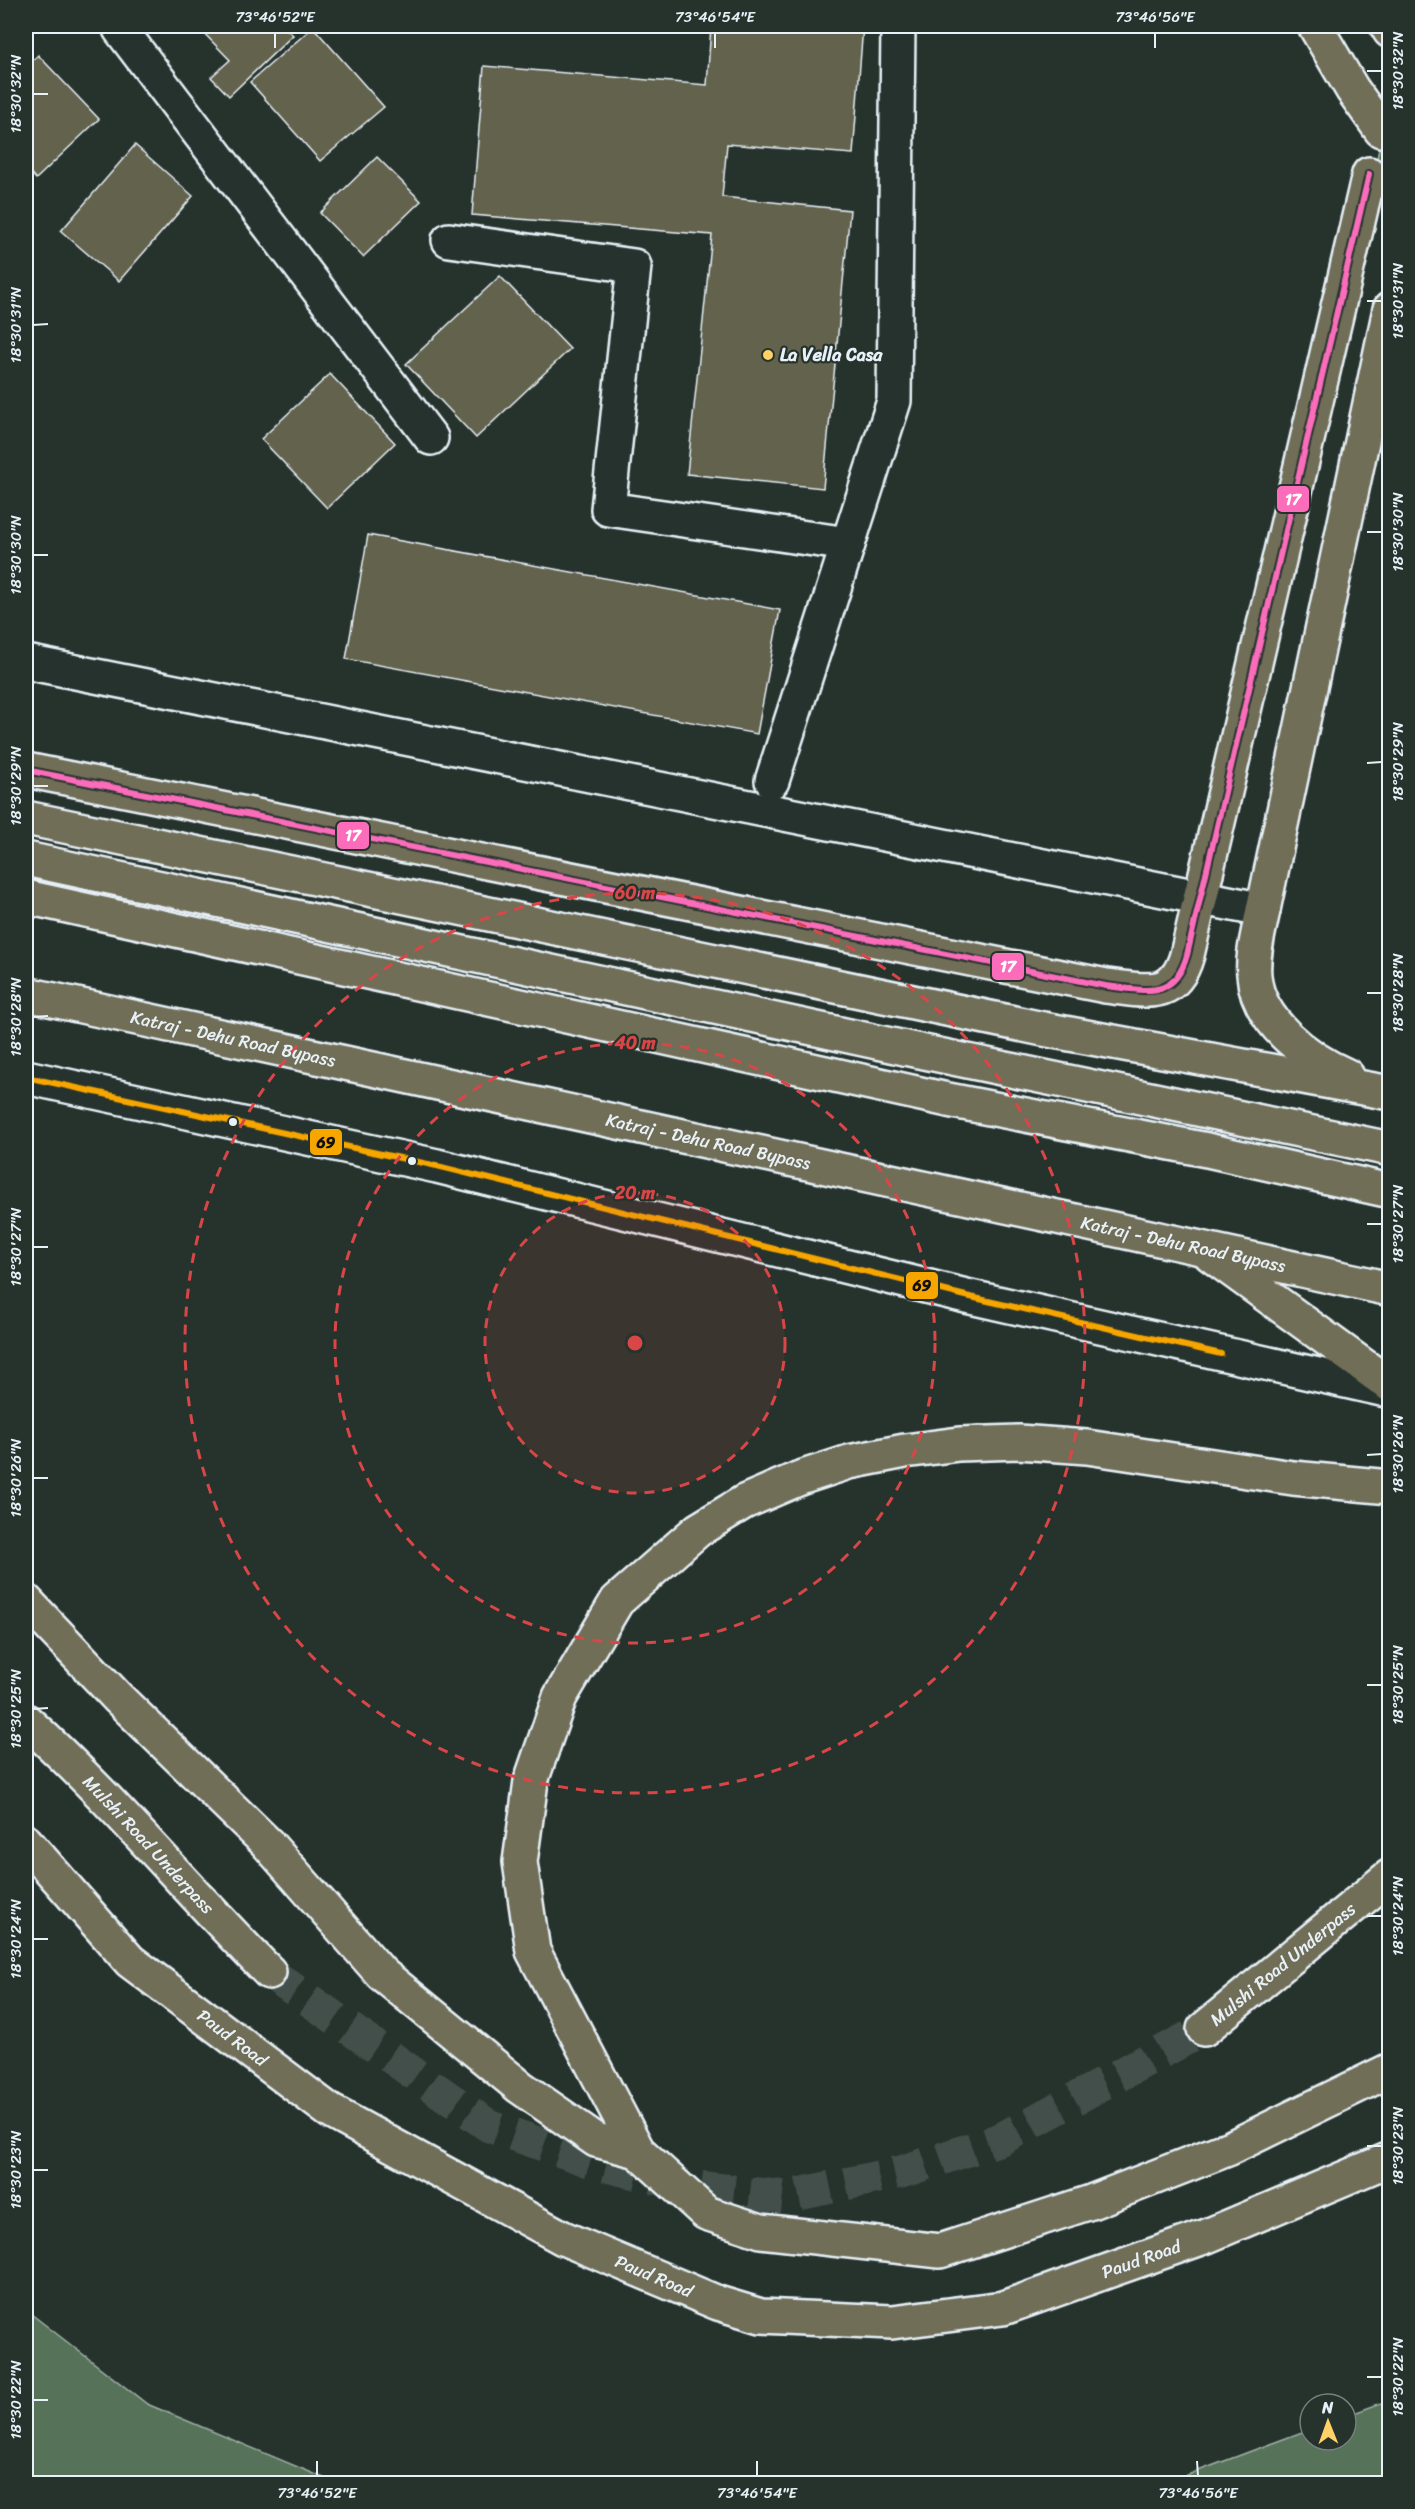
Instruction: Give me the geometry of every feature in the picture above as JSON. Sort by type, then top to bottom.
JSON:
[{"type":"main road","points":[[1387,26],[1389,31]]},
{"type":"main road","points":[[26,770],[1106,986],[1152,991],[1173,984],[1183,970],[1201,899],[1370,174],[1371,145],[1385,124],[1352,89],[1314,27]]},
{"type":"main road","points":[[1370,174],[1380,199],[1389,208]]},
{"type":"main road","points":[[1385,1092],[1326,1067],[1297,1047],[1262,1005],[1254,975],[1263,910],[1389,309]]},
{"type":"main road","points":[[26,818],[1043,1029],[1385,1092]]},
{"type":"main road","points":[[26,859],[1389,1149]]},
{"type":"main road","points":[[26,897],[948,1100],[1207,1150],[1389,1191]]},
{"type":"main road","name":"Katraj - Dehu Road Bypass","points":[[26,994],[1389,1289]]},
{"type":"main road","points":[[1200,1247],[1389,1385]]},
{"type":"main road","points":[[1389,1487],[1293,1478],[1087,1447],[1018,1442],[959,1444],[905,1451],[849,1462],[800,1478],[744,1502],[698,1530],[617,1601],[560,1697],[531,1781],[520,1862],[533,1951],[610,2093],[638,2151],[706,2213],[761,2231],[940,2251],[1091,2202],[1230,2148],[1389,2070]]},
{"type":"main road","points":[[26,1602],[118,1698],[267,1844],[382,1974],[520,2087],[596,2140],[638,2151]]},
{"type":"main road","name":"Mulshi Road Underpass","points":[[26,1721],[62,1753],[201,1904],[269,1972]]},
{"type":"main road","name":"Paud Road","points":[[26,1842],[130,1961],[330,2111],[564,2238],[717,2303],[761,2316],[892,2322],[1003,2308],[1208,2236],[1361,2173],[1389,2158]]},
{"type":"main road","name":"Mulshi Road Underpass","points":[[1204,2029],[1389,1876]]},
{"type":"street","points":[[120,26],[120,29],[432,438]]},
{"type":"street","points":[[772,781],[894,401],[898,26]]},
{"type":"street","points":[[449,240],[634,266],[608,509],[848,544]]},
{"type":"street","points":[[26,662],[1263,910]]},
{"type":"street","points":[[26,1077],[437,1166],[966,1296],[1389,1391]]},
{"type":"green space","points":[[1389,125],[1389,200],[1378,182],[1376,163]]},
{"type":"green space","points":[[26,2310],[147,2404],[336,2483],[26,2483]]},
{"type":"green space","points":[[1389,2400],[1389,2483],[1166,2483],[1298,2434],[1298,2452],[1358,2452],[1358,2412]]},
{"type":"building","points":[[197,26],[283,26],[293,35],[229,96],[211,77],[230,60]]},
{"type":"building","name":"La Vella Casa","points":[[711,26],[863,26],[853,154],[727,144],[722,197],[850,210],[823,488],[687,474],[712,235],[472,215],[484,66],[707,85]]},
{"type":"building","points":[[313,27],[384,107],[320,161],[250,82]]},
{"type":"building","points":[[38,55],[99,119],[36,179],[26,168],[26,67]]},
{"type":"building","points":[[135,145],[193,196],[119,281],[61,231]]},
{"type":"building","points":[[377,157],[421,201],[363,257],[320,213]]},
{"type":"building","points":[[500,276],[570,349],[476,438],[406,364]]},
{"type":"building","points":[[330,374],[395,443],[327,508],[261,439]]},
{"type":"building","points":[[368,535],[780,610],[757,734],[346,659]]},
{"type":"tunnel","points":[[269,1972],[489,2126],[595,2163],[688,2186],[785,2197],[901,2172],[1001,2139],[1204,2029]]},
{"type":"transit line","name":"17","points":[[26,770],[1106,986],[1145,990],[1166,986],[1181,970],[1187,955],[1369,174]]},
{"type":"transit line","name":"69","points":[[26,1077],[437,1166],[966,1296],[1221,1354]]},
{"type":"place","name":"La Vella Casa","points":[[768,355]]}]
